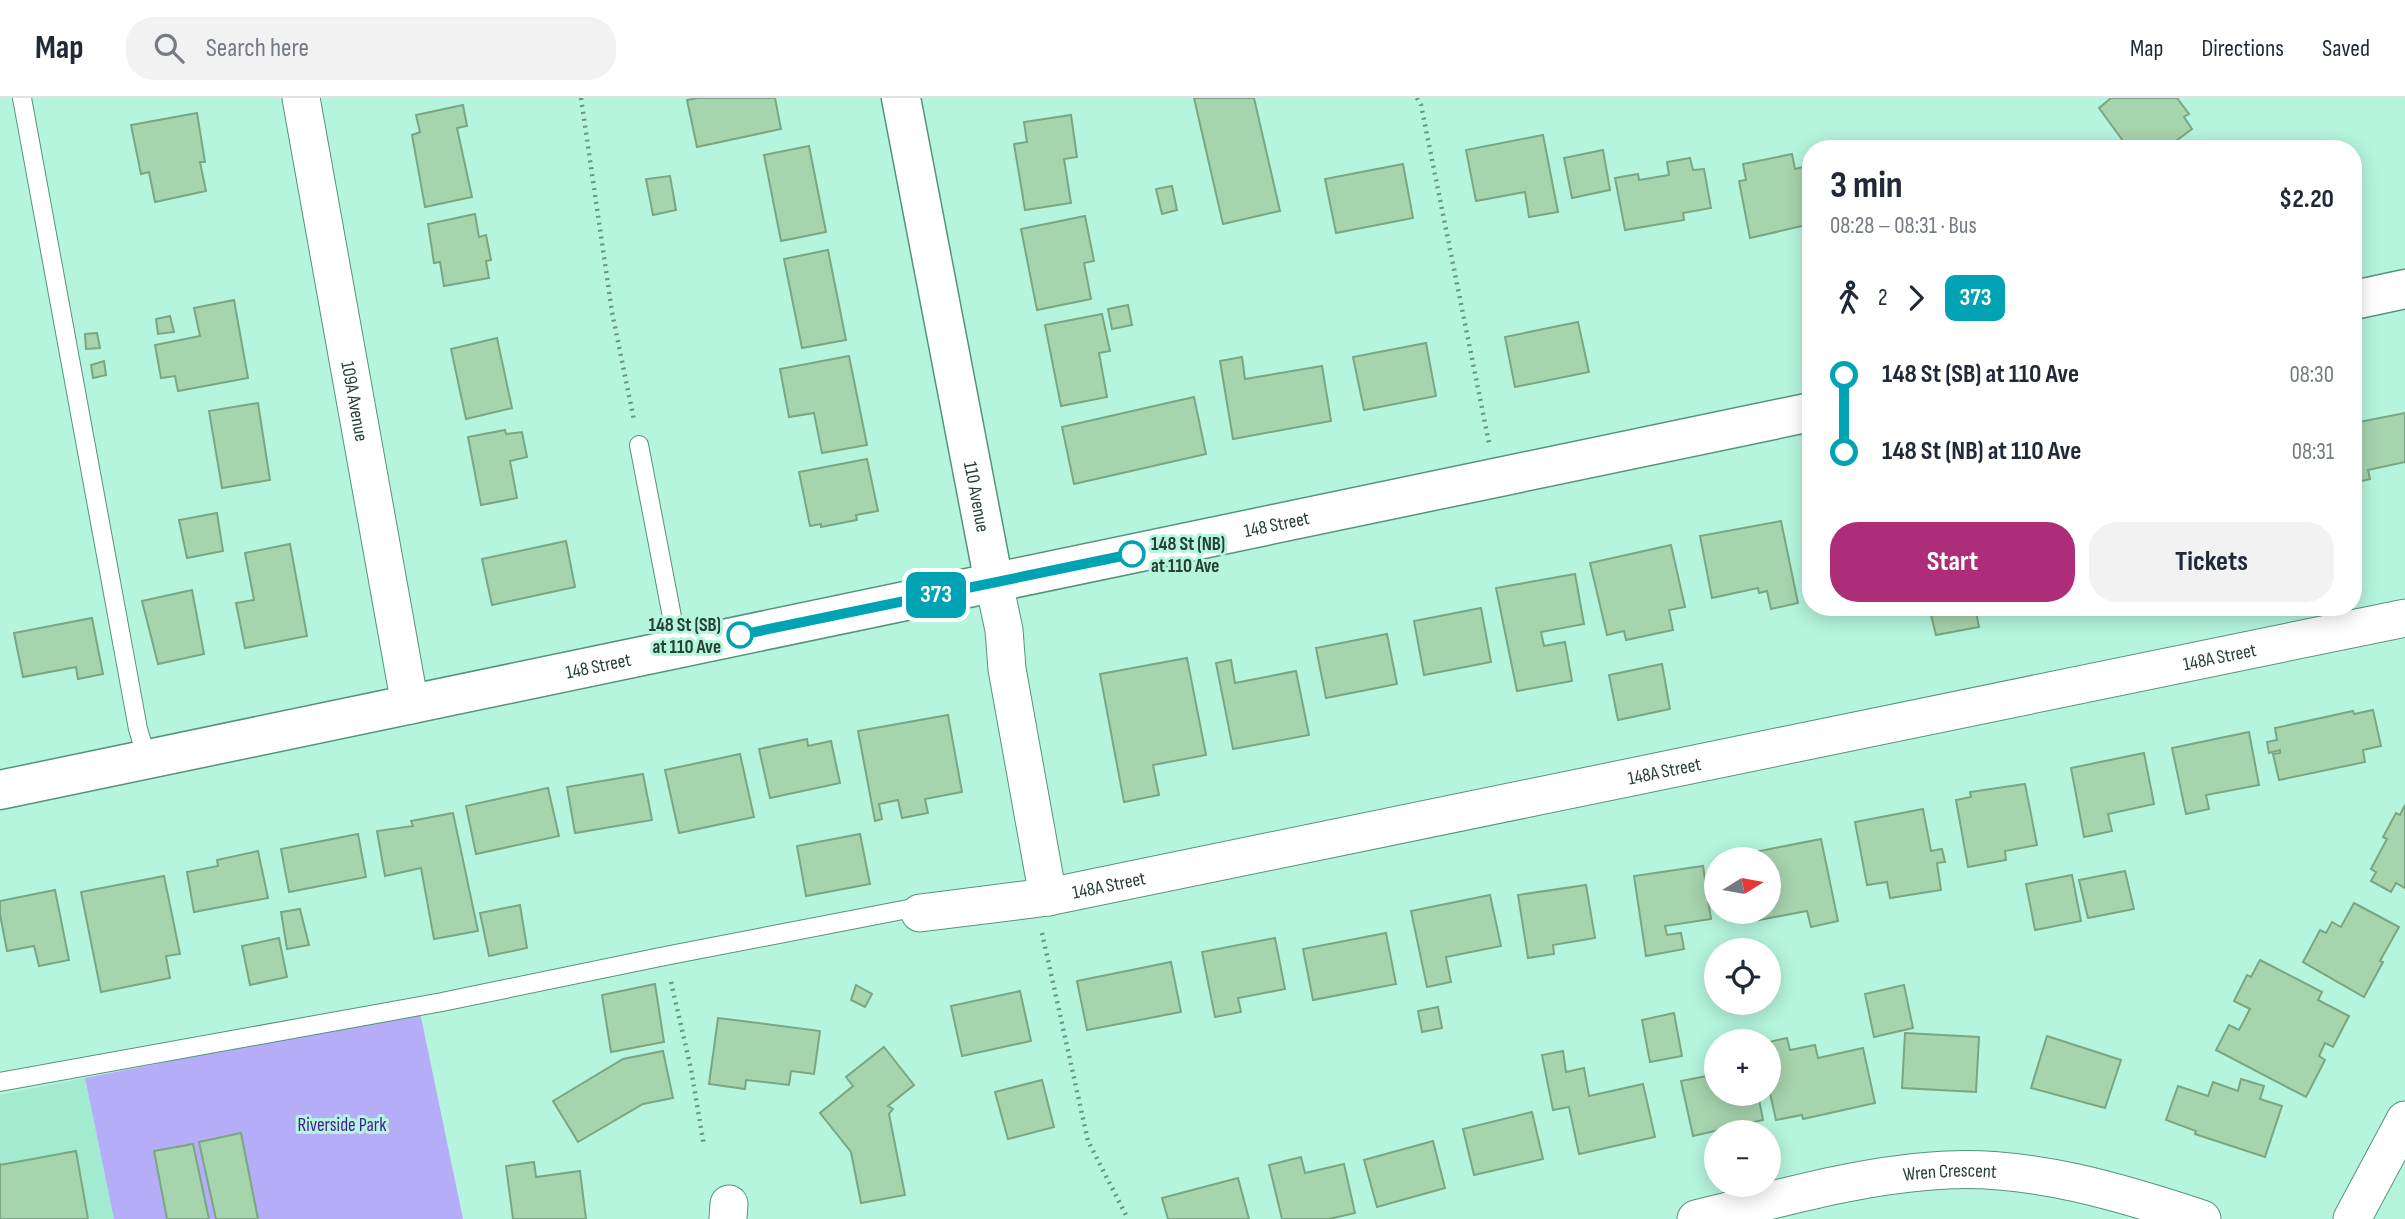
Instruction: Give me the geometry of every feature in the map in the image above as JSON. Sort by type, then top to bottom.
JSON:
[{"type":"street","name":"109A Avenue","points":[[301,98],[410,705]]},
{"type":"street","name":"110 Avenue","points":[[901,98],[1004,630],[1007,669],[1044,910]]},
{"type":"street","points":[[2362,298],[2405,289]]},
{"type":"street","name":"148 Street","points":[[0,790],[1802,414]]},
{"type":"street","name":"148A Street","points":[[919,913],[1044,910],[2405,618]]},
{"type":"street","points":[[2352,1219],[2405,1120]]},
{"type":"street","name":"Wren Crescent","points":[[1696,1219],[1891,1175],[1948,1170],[1993,1170],[2039,1175],[2097,1188],[2202,1219]]},
{"type":"lane","points":[[22,98],[135,715],[147,759]]},
{"type":"lane","points":[[639,445],[678,648]]},
{"type":"lane","points":[[0,1082],[442,1002],[908,909],[919,913]]},
{"type":"path","points":[[581,98],[612,312],[639,445]]},
{"type":"path","points":[[1417,98],[1490,449]]},
{"type":"path","points":[[1044,910],[1088,1141],[1128,1219]]},
{"type":"path","points":[[671,980],[691,1069],[704,1146]]},
{"type":"shaded area","points":[[85,1078],[114,1219],[0,1219],[0,1095]]},
{"type":"green space","name":"Riverside Park","points":[[420,1012],[463,1219],[114,1219],[85,1078]]},
{"type":"building","points":[[775,98],[781,129],[697,147],[687,100]]},
{"type":"building","points":[[1194,98],[1254,98],[1280,211],[1223,224]]},
{"type":"building","points":[[2111,98],[2177,98],[2189,114],[2184,117],[2192,129],[2177,140],[2122,140],[2099,108]]},
{"type":"building","points":[[463,105],[467,126],[457,128],[472,197],[425,207],[412,135],[420,132],[416,115]]},
{"type":"building","points":[[197,113],[205,162],[200,162],[206,191],[155,202],[149,172],[141,174],[131,125]]},
{"type":"building","points":[[1071,115],[1077,157],[1064,159],[1071,203],[1025,210],[1014,144],[1027,142],[1024,122]]},
{"type":"building","points":[[1543,135],[1558,212],[1529,217],[1525,192],[1476,201],[1466,150]]},
{"type":"building","points":[[809,146],[826,232],[781,241],[764,155]]},
{"type":"building","points":[[1603,150],[1610,190],[1572,198],[1564,158]]},
{"type":"building","points":[[1792,154],[1795,169],[1802,167],[1802,226],[1750,238],[1739,181],[1746,180],[1743,164]]},
{"type":"building","points":[[1690,158],[1693,170],[1704,169],[1711,208],[1683,213],[1684,220],[1625,230],[1615,178],[1638,174],[1639,180],[1669,175],[1667,162]]},
{"type":"building","points":[[1403,164],[1413,218],[1336,233],[1325,179]]},
{"type":"building","points":[[670,176],[676,210],[653,215],[646,179]]},
{"type":"building","points":[[1172,186],[1177,210],[1162,214],[1156,189]]},
{"type":"building","points":[[475,214],[479,237],[486,235],[491,260],[486,261],[489,278],[444,286],[440,262],[434,263],[428,224]]},
{"type":"building","points":[[1085,216],[1094,261],[1084,263],[1091,299],[1037,310],[1021,229]]},
{"type":"building","points":[[828,250],[846,340],[802,348],[784,259]]},
{"type":"building","points":[[234,300],[248,378],[178,391],[175,376],[161,378],[155,345],[200,336],[194,308]]},
{"type":"building","points":[[1128,305],[1132,325],[1112,329],[1108,309]]},
{"type":"building","points":[[1102,314],[1110,351],[1099,353],[1107,397],[1061,406],[1045,325]]},
{"type":"building","points":[[170,316],[174,332],[158,334],[156,319]]},
{"type":"building","points":[[1578,322],[1589,372],[1515,387],[1505,337]]},
{"type":"building","points":[[97,333],[100,348],[86,349],[85,334]]},
{"type":"building","points":[[497,338],[512,408],[466,419],[451,349]]},
{"type":"building","points":[[1426,343],[1436,396],[1364,410],[1353,357]]},
{"type":"building","points":[[849,356],[867,445],[822,453],[814,413],[789,417],[780,369]]},
{"type":"building","points":[[1242,357],[1245,379],[1322,366],[1331,421],[1233,439],[1220,361]]},
{"type":"building","points":[[104,361],[106,375],[93,378],[91,365]]},
{"type":"building","points":[[1194,397],[1206,454],[1074,484],[1062,427]]},
{"type":"building","points":[[258,403],[270,480],[222,488],[209,411]]},
{"type":"building","points":[[2405,413],[2405,462],[2368,470],[2370,479],[2362,481],[2362,421]]},
{"type":"building","points":[[505,430],[506,434],[522,432],[527,457],[510,461],[517,498],[481,505],[468,437]]},
{"type":"building","points":[[867,459],[878,511],[856,515],[857,520],[821,527],[821,524],[810,526],[799,472]]},
{"type":"building","points":[[217,513],[223,551],[187,558],[179,520]]},
{"type":"building","points":[[1781,521],[1798,603],[1771,609],[1767,591],[1759,593],[1758,588],[1712,598],[1700,536]]},
{"type":"building","points":[[566,541],[575,587],[492,605],[482,559]]},
{"type":"building","points":[[290,544],[307,636],[245,648],[236,603],[254,600],[245,553]]},
{"type":"building","points":[[1671,545],[1685,607],[1669,610],[1673,630],[1626,640],[1624,631],[1607,635],[1590,563]]},
{"type":"building","points":[[1575,574],[1584,624],[1541,632],[1544,646],[1565,642],[1572,681],[1517,691],[1496,588]]},
{"type":"building","points":[[192,590],[204,654],[158,664],[142,601]]},
{"type":"building","points":[[1481,608],[1491,662],[1424,675],[1414,621]]},
{"type":"building","points":[[1931,616],[1977,616],[1979,627],[1936,635]]},
{"type":"building","points":[[92,618],[103,674],[78,679],[76,667],[23,677],[14,633]]},
{"type":"building","points":[[1387,634],[1397,684],[1326,698],[1316,648]]},
{"type":"building","points":[[1187,658],[1206,755],[1153,765],[1159,795],[1124,802],[1100,674]]},
{"type":"building","points":[[1231,660],[1235,683],[1296,671],[1309,735],[1233,749],[1216,663]]},
{"type":"building","points":[[1662,664],[1670,709],[1618,720],[1609,675]]},
{"type":"building","points":[[2373,710],[2381,746],[2363,750],[2365,762],[2279,780],[2273,754],[2280,753],[2280,750],[2269,753],[2267,742],[2277,740],[2275,728],[2353,711],[2354,714]]},
{"type":"building","points":[[948,715],[962,792],[925,799],[928,813],[902,818],[898,800],[879,804],[882,819],[875,821],[858,731]]},
{"type":"building","points":[[2249,732],[2259,785],[2206,795],[2209,809],[2186,814],[2172,748]]},
{"type":"building","points":[[807,739],[808,746],[831,741],[840,783],[770,798],[759,749]]},
{"type":"building","points":[[2144,753],[2154,804],[2108,814],[2112,831],[2084,837],[2071,768]]},
{"type":"building","points":[[740,754],[754,817],[679,833],[665,770]]},
{"type":"building","points":[[643,774],[652,820],[575,833],[567,787]]},
{"type":"building","points":[[2025,784],[2037,845],[2005,851],[2006,860],[1968,867],[1956,800],[1971,797],[1970,792]]},
{"type":"building","points":[[548,788],[559,836],[476,854],[466,806]]},
{"type":"building","points":[[2405,805],[2405,888],[2396,883],[2391,892],[2371,881],[2376,872],[2371,869],[2387,839],[2383,837],[2396,813],[2400,815]]},
{"type":"building","points":[[1923,809],[1931,851],[1942,849],[1945,862],[1937,863],[1941,890],[1890,898],[1887,882],[1867,885],[1855,822]]},
{"type":"building","points":[[453,813],[478,931],[434,939],[421,868],[385,876],[377,831],[413,826],[411,821]]},
{"type":"building","points":[[358,834],[366,877],[289,892],[281,849]]},
{"type":"building","points":[[860,834],[870,884],[806,896],[797,846]]},
{"type":"building","points":[[1821,839],[1838,921],[1811,927],[1807,911],[1782,916],[1780,847]]},
{"type":"building","points":[[258,851],[268,898],[194,912],[187,872],[218,866],[217,860]]},
{"type":"building","points":[[1703,866],[1704,920],[1665,926],[1667,935],[1681,933],[1684,949],[1646,956],[1634,876]]},
{"type":"building","points":[[2125,871],[2134,909],[2088,918],[2079,880]]},
{"type":"building","points":[[2072,875],[2081,921],[2035,930],[2026,884]]},
{"type":"building","points":[[164,876],[180,954],[166,956],[170,978],[101,992],[81,892]]},
{"type":"building","points":[[1586,885],[1595,938],[1553,945],[1554,954],[1528,958],[1518,895]]},
{"type":"building","points":[[55,890],[69,960],[39,966],[34,946],[7,951],[0,901]]},
{"type":"building","points":[[1490,895],[1501,946],[1446,957],[1451,982],[1427,987],[1411,911]]},
{"type":"building","points":[[2354,903],[2399,927],[2364,997],[2303,962],[2320,930],[2326,933],[2332,922],[2341,927]]},
{"type":"building","points":[[520,905],[527,948],[489,956],[480,913]]},
{"type":"building","points":[[300,909],[309,945],[287,949],[281,912]]},
{"type":"building","points":[[1386,933],[1396,984],[1313,1000],[1303,949]]},
{"type":"building","points":[[279,938],[287,977],[250,985],[242,946]]},
{"type":"building","points":[[1275,938],[1285,989],[1238,998],[1241,1012],[1215,1017],[1202,952]]},
{"type":"building","points":[[2260,960],[2322,992],[2318,1000],[2349,1016],[2333,1047],[2325,1043],[2319,1056],[2325,1060],[2306,1097],[2216,1050],[2229,1025],[2239,1030],[2250,1009],[2234,1001],[2247,975],[2251,977]]},
{"type":"building","points":[[1171,962],[1181,1012],[1087,1030],[1077,981]]},
{"type":"building","points":[[655,984],[664,1042],[611,1052],[602,995]]},
{"type":"building","points":[[856,985],[872,994],[865,1007],[851,1000]]},
{"type":"building","points":[[1904,985],[1913,1028],[1874,1037],[1865,994]]},
{"type":"building","points":[[1020,991],[1031,1041],[962,1056],[951,1006]]},
{"type":"building","points":[[1438,1007],[1442,1028],[1422,1032],[1418,1011]]},
{"type":"building","points":[[1674,1013],[1682,1056],[1650,1062],[1642,1020]]},
{"type":"building","points":[[718,1018],[820,1031],[814,1074],[791,1071],[789,1085],[746,1080],[745,1089],[709,1084]]},
{"type":"building","points":[[1905,1033],[1979,1037],[1976,1092],[1902,1088]]},
{"type":"building","points":[[2047,1036],[2121,1060],[2105,1108],[2031,1088]]},
{"type":"building","points":[[1787,1038],[1790,1050],[1815,1045],[1818,1058],[1863,1048],[1875,1103],[1803,1119],[1802,1115],[1776,1120],[1773,1106],[1781,1106],[1781,1039]]},
{"type":"building","points":[[884,1047],[914,1085],[888,1106],[893,1109],[889,1114],[905,1195],[861,1203],[851,1152],[820,1113],[853,1086],[846,1077]]},
{"type":"building","points":[[663,1051],[673,1098],[643,1104],[578,1142],[553,1101],[623,1059]]},
{"type":"building","points":[[1563,1051],[1566,1072],[1584,1068],[1589,1096],[1643,1084],[1655,1137],[1579,1154],[1569,1107],[1553,1110],[1542,1055]]},
{"type":"building","points":[[1704,1077],[1704,1106],[1760,1106],[1763,1120],[1704,1120],[1704,1133],[1693,1136],[1681,1081]]},
{"type":"building","points":[[2241,1079],[2264,1086],[2260,1099],[2282,1106],[2265,1157],[2195,1134],[2196,1131],[2166,1120],[2178,1086],[2208,1096],[2213,1082],[2238,1091]]},
{"type":"building","points":[[1042,1080],[1054,1127],[1008,1139],[995,1092]]},
{"type":"building","points":[[1532,1112],[1543,1159],[1474,1175],[1463,1129]]},
{"type":"building","points":[[241,1133],[258,1219],[216,1219],[199,1142]]},
{"type":"building","points":[[1433,1141],[1445,1188],[1377,1207],[1364,1160]]},
{"type":"building","points":[[193,1144],[209,1219],[167,1219],[154,1151]]},
{"type":"building","points":[[76,1151],[88,1219],[0,1219],[0,1165]]},
{"type":"building","points":[[1301,1157],[1305,1173],[1344,1164],[1355,1213],[1329,1219],[1282,1219],[1269,1165]]},
{"type":"building","points":[[534,1162],[536,1177],[580,1171],[586,1219],[513,1219],[506,1166]]},
{"type":"building","points":[[1238,1178],[1249,1219],[1168,1219],[1162,1198]]},
{"type":"bus line","name":"373","points":[[740,635],[1132,554]]},
{"type":"place","name":"148 St (NB) at 110 Ave","points":[[1132,554]]},
{"type":"place","name":"148 St (SB) at 110 Ave","points":[[740,635]]}]
